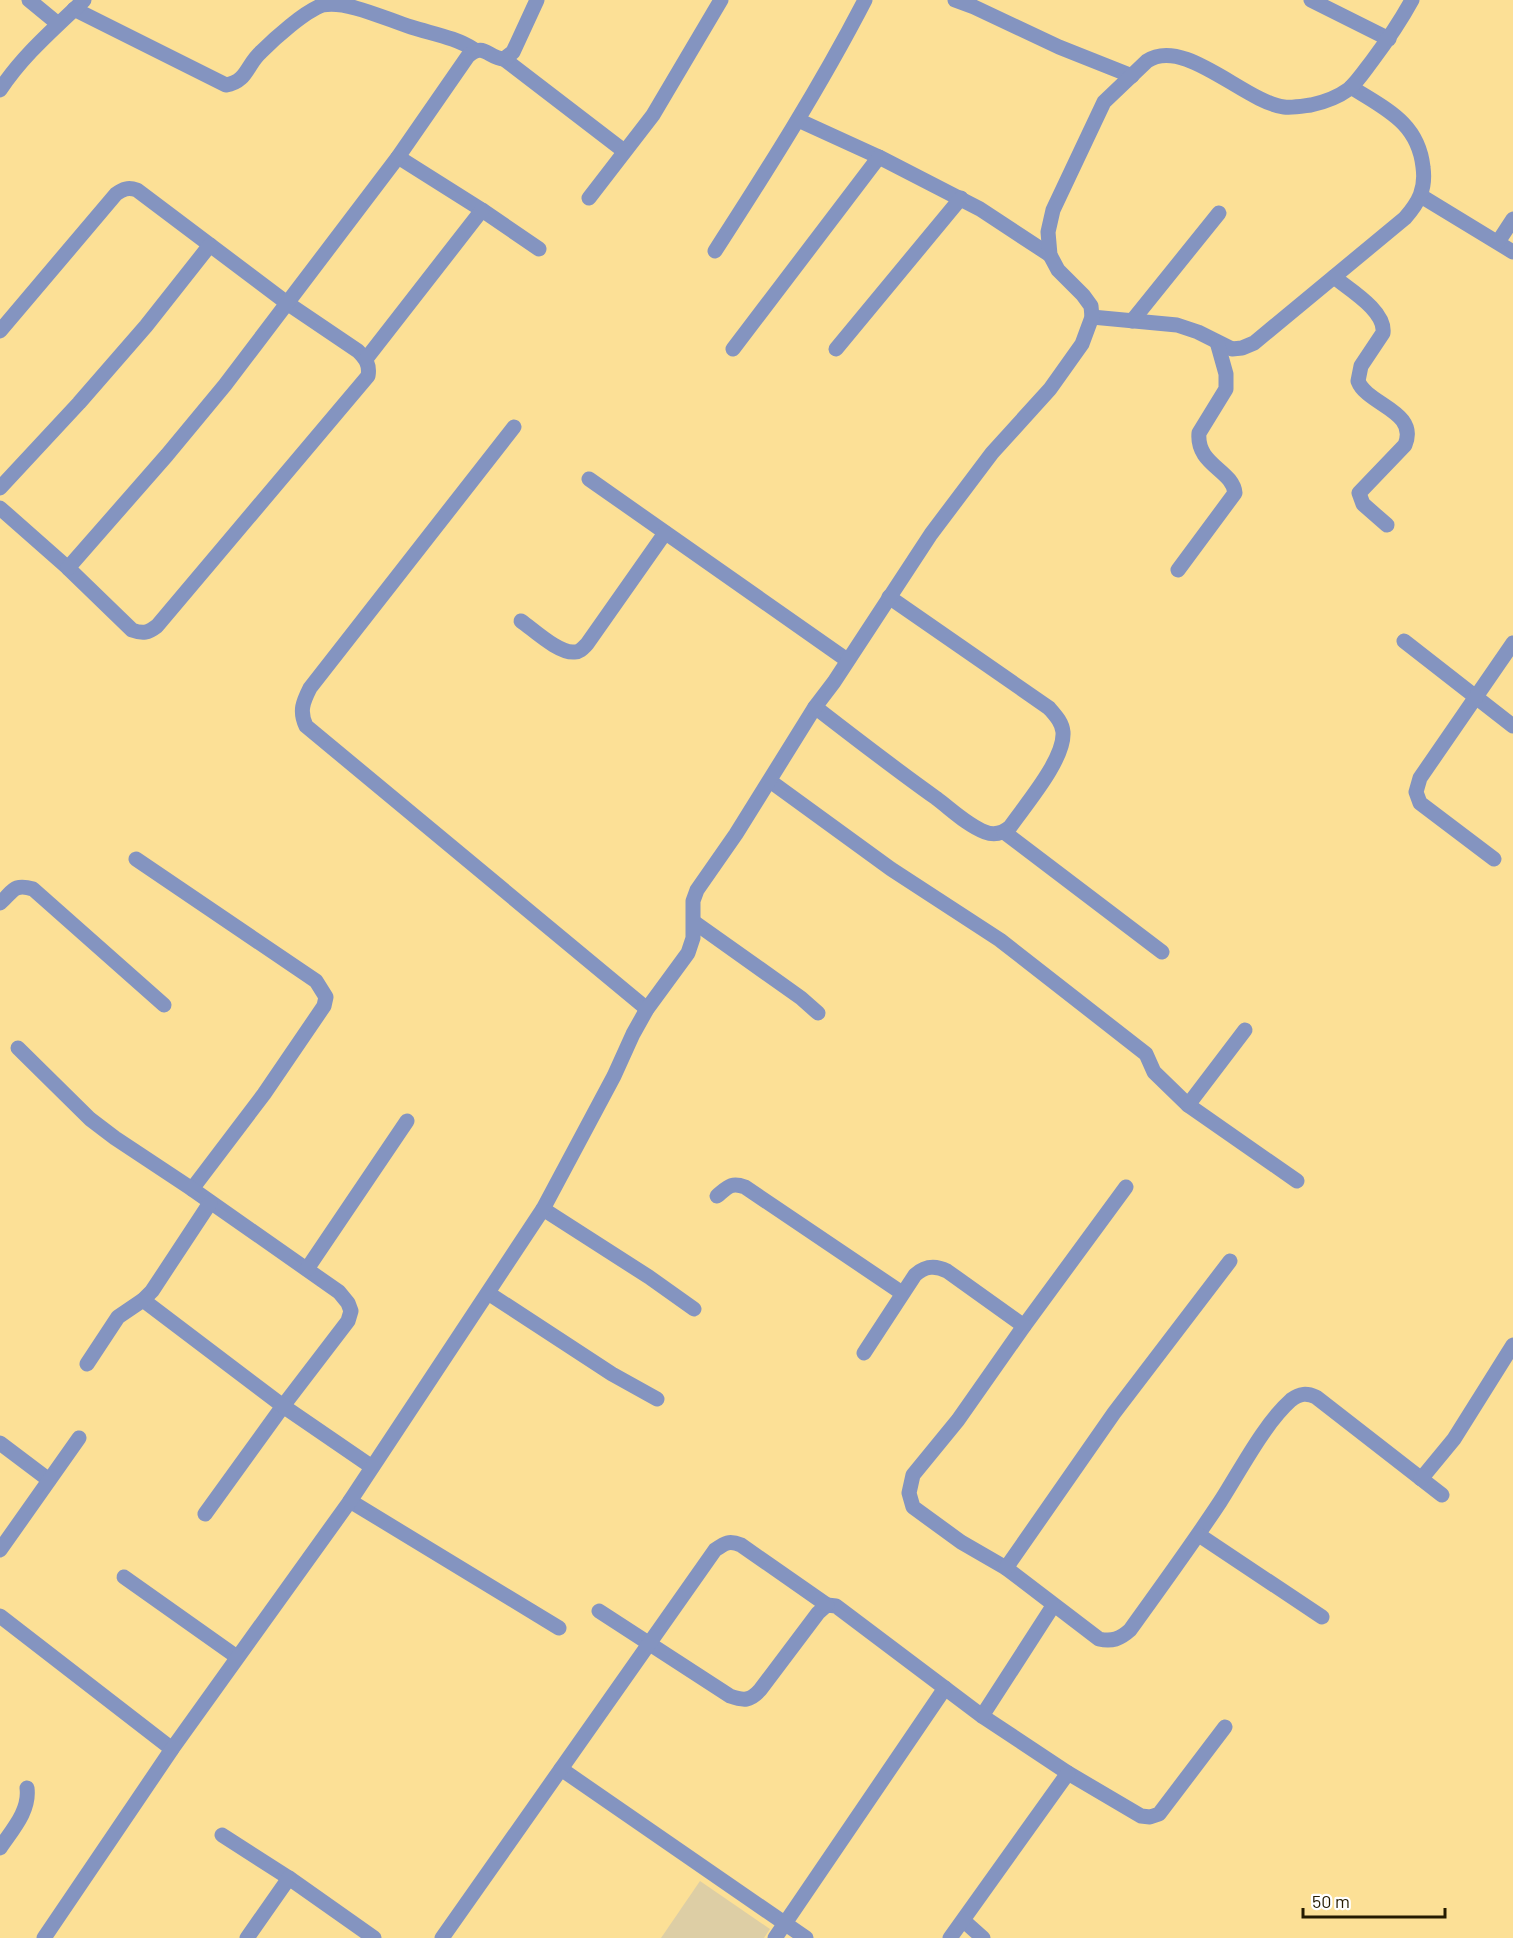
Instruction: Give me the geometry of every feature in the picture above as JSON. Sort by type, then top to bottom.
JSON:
[{"type":"street","points":[[29,0],[57,23]]},
{"type":"street","points":[[504,59],[513,52],[517,45],[537,0]]},
{"type":"street","points":[[589,198],[653,115],[721,0]]},
{"type":"street","points":[[715,251],[798,120],[866,0]]},
{"type":"street","points":[[955,0],[976,3],[1059,47],[1132,76]]},
{"type":"street","points":[[1311,0],[1389,39]]},
{"type":"street","points":[[44,1938],[172,1749],[350,1502],[488,1293],[519,1242],[543,1209],[647,1009],[687,953],[693,938],[693,901],[697,890],[770,781],[815,707],[834,682],[931,534],[992,453],[1050,389],[1077,352],[1092,317],[1091,306],[1058,270],[1050,255],[1049,223],[1055,205],[1104,102],[1154,56],[1167,56],[1197,64],[1271,104],[1284,107],[1317,104],[1342,94],[1351,87],[1389,39],[1412,0]]},
{"type":"street","points":[[0,90],[23,59],[57,23],[79,5],[226,85],[235,84],[258,54],[283,32],[314,10],[324,4],[361,4],[410,27],[452,38],[475,50],[482,50],[504,59],[624,151]]},
{"type":"street","points":[[68,568],[225,385],[398,157],[468,56],[475,50]]},
{"type":"street","points":[[1092,317],[1177,325],[1237,349],[1254,343],[1405,218],[1422,196],[1424,175],[1417,141],[1409,129],[1392,114],[1351,87]]},
{"type":"street","points":[[798,120],[961,198],[1050,255]]},
{"type":"street","points":[[398,157],[539,249]]},
{"type":"street","points":[[733,349],[879,157]]},
{"type":"street","points":[[0,331],[116,194],[131,188],[137,190],[287,303],[358,351],[366,359],[369,368],[368,376],[157,627],[149,632],[140,633],[132,630],[68,568],[0,508]]},
{"type":"street","points":[[1422,196],[1513,252]]},
{"type":"street","points":[[836,349],[961,198]]},
{"type":"street","points":[[366,359],[482,210]]},
{"type":"street","points":[[1132,321],[1219,213]]},
{"type":"street","points":[[1498,242],[1513,219]]},
{"type":"street","points":[[0,489],[146,326],[210,245]]},
{"type":"street","points":[[1334,277],[1380,315],[1383,333],[1361,366],[1358,381],[1364,390],[1399,416],[1408,430],[1405,444],[1359,493],[1363,504],[1387,525]]},
{"type":"street","points":[[1178,570],[1235,493],[1233,484],[1201,452],[1198,439],[1226,389],[1226,374],[1217,342]]},
{"type":"street","points":[[514,427],[310,688],[301,708],[301,716],[306,726],[647,1009]]},
{"type":"street","points":[[590,479],[847,660]]},
{"type":"street","points":[[521,621],[558,648],[566,652],[580,651],[665,533]]},
{"type":"street","points":[[815,707],[973,826],[987,833],[998,834],[1010,827],[1057,759],[1063,731],[1058,718],[1049,708],[889,597]]},
{"type":"street","points":[[1404,642],[1513,726]]},
{"type":"street","points":[[1494,859],[1420,803],[1416,792],[1420,778],[1513,644]]},
{"type":"street","points":[[770,781],[891,869],[1000,940],[1146,1054],[1154,1072],[1188,1105],[1297,1181]]},
{"type":"street","points":[[1004,832],[1162,952]]},
{"type":"street","points":[[136,859],[316,981],[326,997],[324,1006],[264,1094],[192,1189]]},
{"type":"street","points":[[0,903],[13,888],[23,886],[33,889],[164,1005]]},
{"type":"street","points":[[694,922],[801,998],[818,1013]]},
{"type":"street","points":[[1188,1105],[1245,1030]]},
{"type":"street","points":[[18,1048],[90,1119],[307,1269],[339,1292],[348,1303],[351,1311],[348,1321],[205,1514]]},
{"type":"street","points":[[307,1269],[407,1122]]},
{"type":"street","points":[[717,1196],[729,1186],[736,1184],[745,1187],[902,1293]]},
{"type":"street","points":[[1126,1187],[958,1420],[913,1475],[909,1493],[913,1507],[961,1542],[1006,1568],[1099,1639],[1115,1640],[1123,1637],[1130,1630],[1198,1535],[1268,1429],[1286,1406],[1300,1394],[1308,1393],[1316,1397],[1442,1495]]},
{"type":"street","points":[[87,1364],[118,1317],[143,1300],[152,1290],[210,1203]]},
{"type":"street","points":[[543,1209],[694,1309]]},
{"type":"street","points":[[1006,1568],[1114,1413],[1230,1261]]},
{"type":"street","points":[[864,1353],[902,1293],[921,1270],[927,1267],[939,1267],[1024,1326]]},
{"type":"street","points":[[488,1293],[612,1374],[657,1399]]},
{"type":"street","points":[[143,1300],[283,1406],[372,1467]]},
{"type":"street","points":[[1421,1479],[1454,1439],[1513,1345]]},
{"type":"street","points":[[0,1550],[79,1438]]},
{"type":"street","points":[[0,1443],[49,1480]]},
{"type":"street","points":[[350,1502],[559,1628]]},
{"type":"street","points":[[1198,1535],[1322,1617]]},
{"type":"street","points":[[442,1938],[715,1551],[726,1542],[734,1542],[754,1553],[827,1605],[836,1606],[845,1611],[982,1716],[1068,1773],[1140,1816],[1149,1817],[1159,1814],[1224,1727]]},
{"type":"street","points":[[124,1577],[237,1657]]},
{"type":"street","points":[[599,1611],[730,1696],[746,1700],[754,1698],[818,1613],[827,1605]]},
{"type":"street","points":[[982,1716],[1053,1606]]},
{"type":"street","points":[[0,1616],[172,1749]]},
{"type":"street","points":[[776,1938],[945,1688]]},
{"type":"street","points":[[561,1769],[806,1938]]},
{"type":"street","points":[[950,1938],[1068,1773]]},
{"type":"street","points":[[0,1848],[24,1812],[27,1803],[27,1788]]},
{"type":"street","points":[[222,1835],[289,1878],[374,1938]]},
{"type":"street","points":[[247,1938],[289,1878]]},
{"type":"street","points":[[964,1921],[984,1938]]},
{"type":"shaded area","points":[[700,1881],[770,1929],[764,1938],[661,1938]]}]
